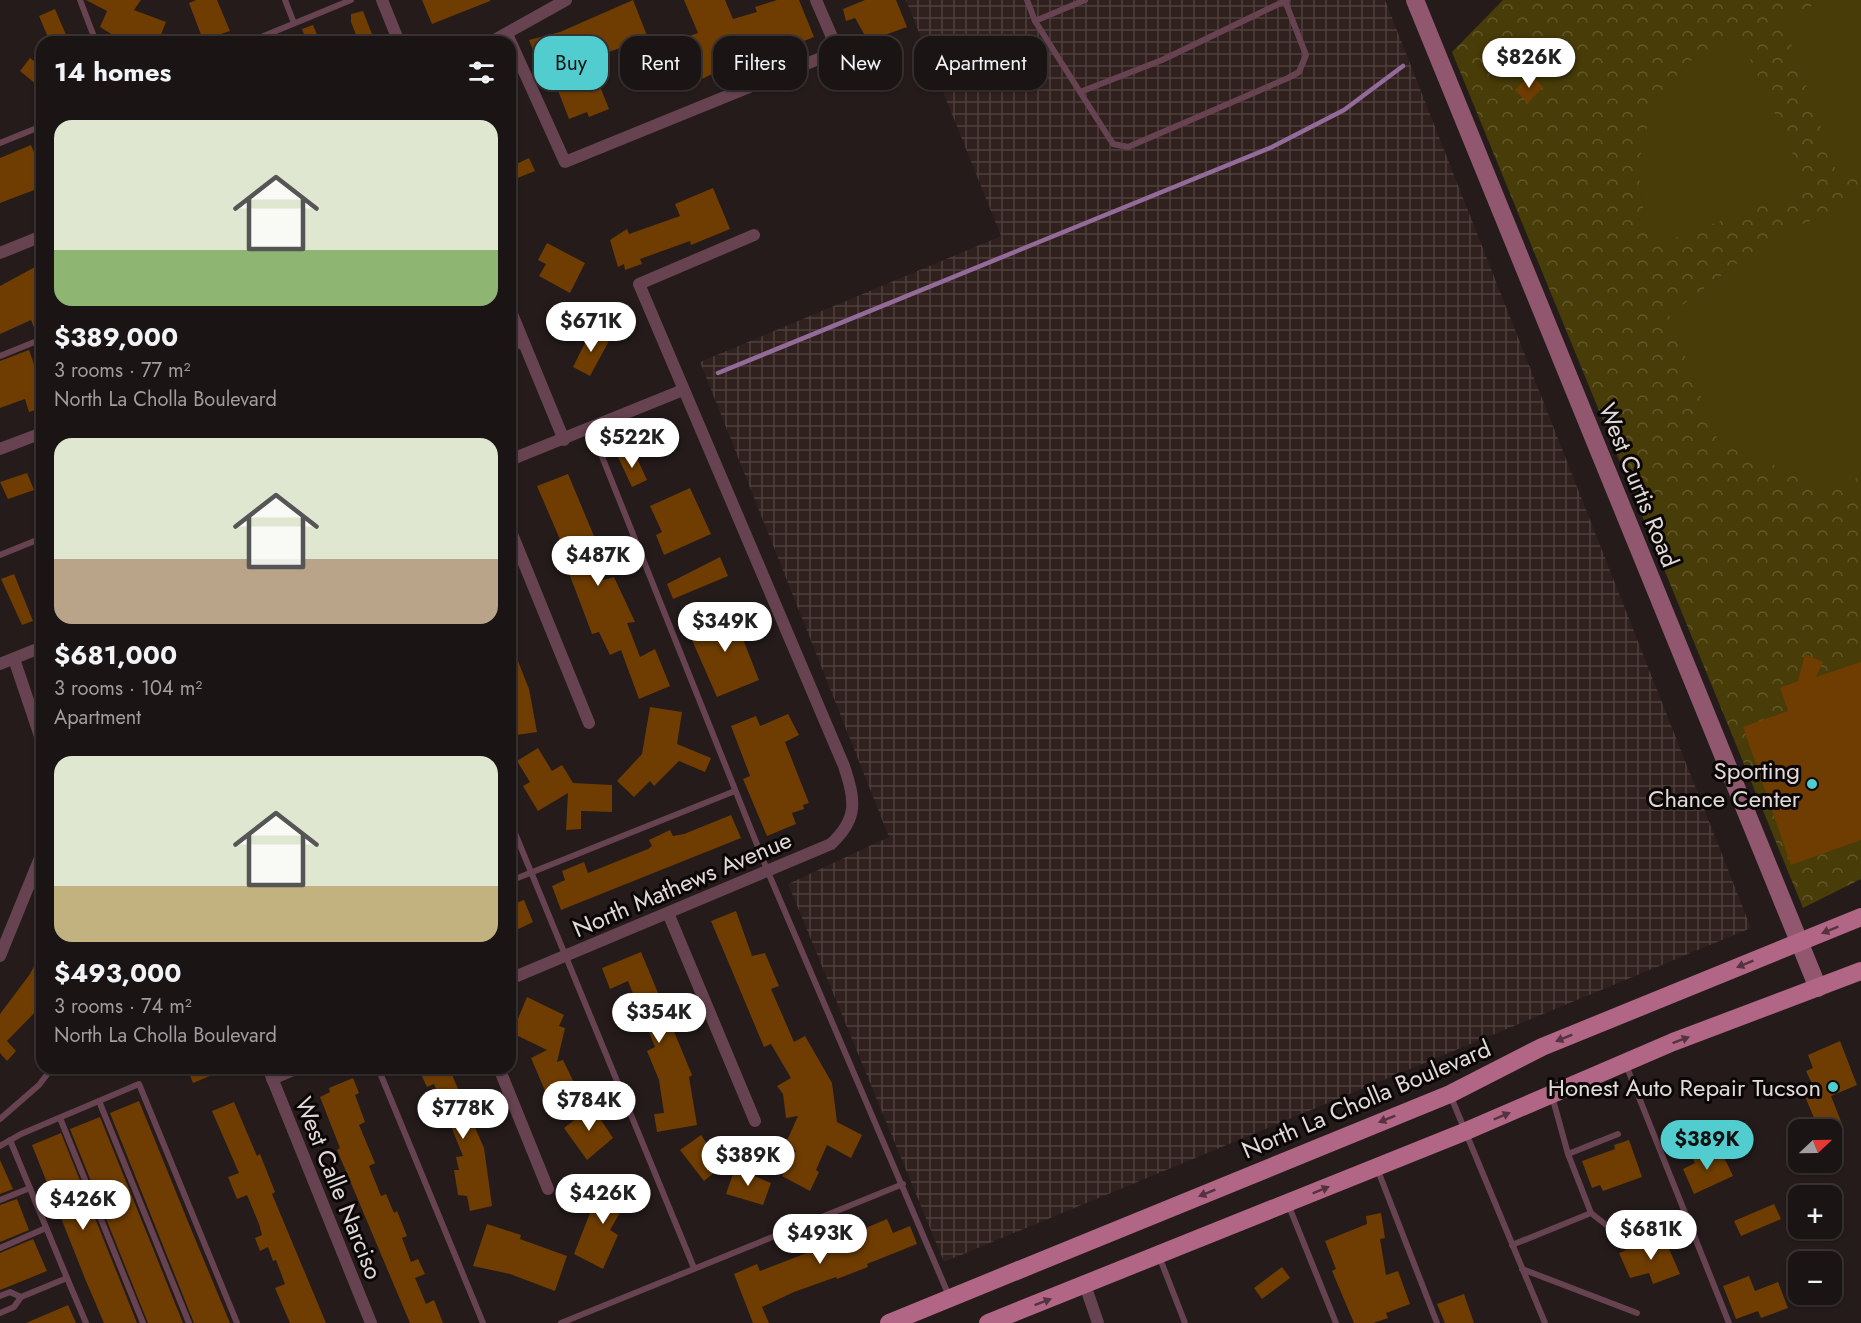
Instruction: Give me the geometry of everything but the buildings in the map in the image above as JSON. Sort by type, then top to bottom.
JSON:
[{"type":"main road","name":"North La Cholla Boulevard","points":[[889,1323],[1450,1094],[1542,1047],[1861,917]]},
{"type":"main road","points":[[988,1323],[1464,1132],[1626,1065],[1673,1042],[1861,971]]},
{"type":"street","points":[[382,0],[397,36]]},
{"type":"street","points":[[503,36],[566,0]]},
{"type":"street","points":[[516,54],[565,162],[838,51],[816,0]]},
{"type":"street","name":"West Curtis Road","points":[[1415,0],[1818,988]]},
{"type":"street","points":[[516,458],[682,390],[639,284],[754,235]]},
{"type":"street","points":[[0,253],[36,238]]},
{"type":"street","points":[[516,324],[564,440]]},
{"type":"street","name":"North Mathews Avenue","points":[[516,976],[831,844],[846,830],[854,809],[852,789],[844,766],[682,390]]},
{"type":"street","points":[[0,449],[36,435]]},
{"type":"street","points":[[516,544],[589,723]]},
{"type":"street","points":[[0,664],[36,650]]},
{"type":"street","points":[[14,659],[36,724]]},
{"type":"street","points":[[0,956],[36,868]]},
{"type":"street","points":[[668,913],[755,1121]]},
{"type":"street","name":"West Calle Narciso","points":[[270,1074],[371,1323]]},
{"type":"street","points":[[501,1074],[548,1189]]},
{"type":"street","points":[[1085,1285],[1098,1323]]},
{"type":"lane","points":[[80,0],[94,36]]},
{"type":"lane","points":[[285,0],[294,23]]},
{"type":"lane","points":[[263,36],[351,0]]},
{"type":"lane","points":[[1027,0],[1035,21],[1080,92],[1113,144],[1128,147],[1288,78],[1299,72],[1306,55],[1286,1],[1162,60],[1080,92]]},
{"type":"lane","points":[[1035,21],[1085,0]]},
{"type":"lane","points":[[0,143],[36,128]]},
{"type":"lane","points":[[0,356],[36,341]]},
{"type":"lane","points":[[516,347],[524,344]]},
{"type":"lane","points":[[591,429],[768,872],[903,1184],[950,1299]]},
{"type":"lane","points":[[0,555],[36,540]]},
{"type":"lane","points":[[516,878],[735,791]]},
{"type":"lane","points":[[516,836],[694,1268]]},
{"type":"lane","points":[[1626,1065],[1729,1323]]},
{"type":"lane","points":[[0,1119],[39,1085],[47,1074]]},
{"type":"lane","points":[[380,1074],[483,1323]]},
{"type":"lane","points":[[0,1146],[139,1084],[237,1323]]},
{"type":"lane","points":[[1450,1094],[1545,1323]]},
{"type":"lane","points":[[1552,1095],[1559,1113],[1568,1154],[1591,1213],[1610,1228],[1640,1214]]},
{"type":"lane","points":[[99,1101],[189,1323]]},
{"type":"lane","points":[[60,1118],[143,1323]]},
{"type":"lane","points":[[1568,1154],[1618,1134]]},
{"type":"lane","points":[[10,1140],[86,1323]]},
{"type":"lane","points":[[1376,1167],[1437,1323]]},
{"type":"lane","points":[[561,1323],[903,1184]]},
{"type":"lane","points":[[0,1200],[30,1188]]},
{"type":"lane","points":[[1288,1204],[1336,1323]]},
{"type":"lane","points":[[1512,1245],[1591,1213]]},
{"type":"lane","points":[[0,1248],[46,1228]]},
{"type":"lane","points":[[1159,1256],[1185,1323]]},
{"type":"lane","points":[[1522,1269],[1637,1313]]},
{"type":"lane","points":[[0,1313],[14,1307],[21,1297],[66,1278]]},
{"type":"lane","points":[[0,1296],[10,1292],[21,1297]]},
{"type":"shaded area","points":[[906,0],[1385,0],[1751,928],[944,1262],[788,884],[889,837],[700,362],[1001,236],[942,90],[1047,90],[1047,36],[920,36]]},
{"type":"green space","points":[[1503,0],[1861,0],[1861,879],[1803,908],[1452,52]]},
{"type":"green space","points":[[1827,0],[1861,0],[1861,165],[1838,176],[1782,17]]},
{"type":"green space","points":[[1740,37],[1804,178],[1799,192],[1656,245],[1646,221],[1639,172],[1648,124],[1673,80],[1691,61],[1708,50]]},
{"type":"green space","points":[[1861,202],[1861,476],[1833,488],[1719,443],[1669,315],[1776,234]]},
{"type":"waterway","points":[[718,373],[1272,147],[1344,110],[1403,66]]},
{"type":"place","name":"Sporting Chance Center","points":[[1812,784]]},
{"type":"place","name":"Honest Auto Repair Tucson","points":[[1833,1087]]}]
